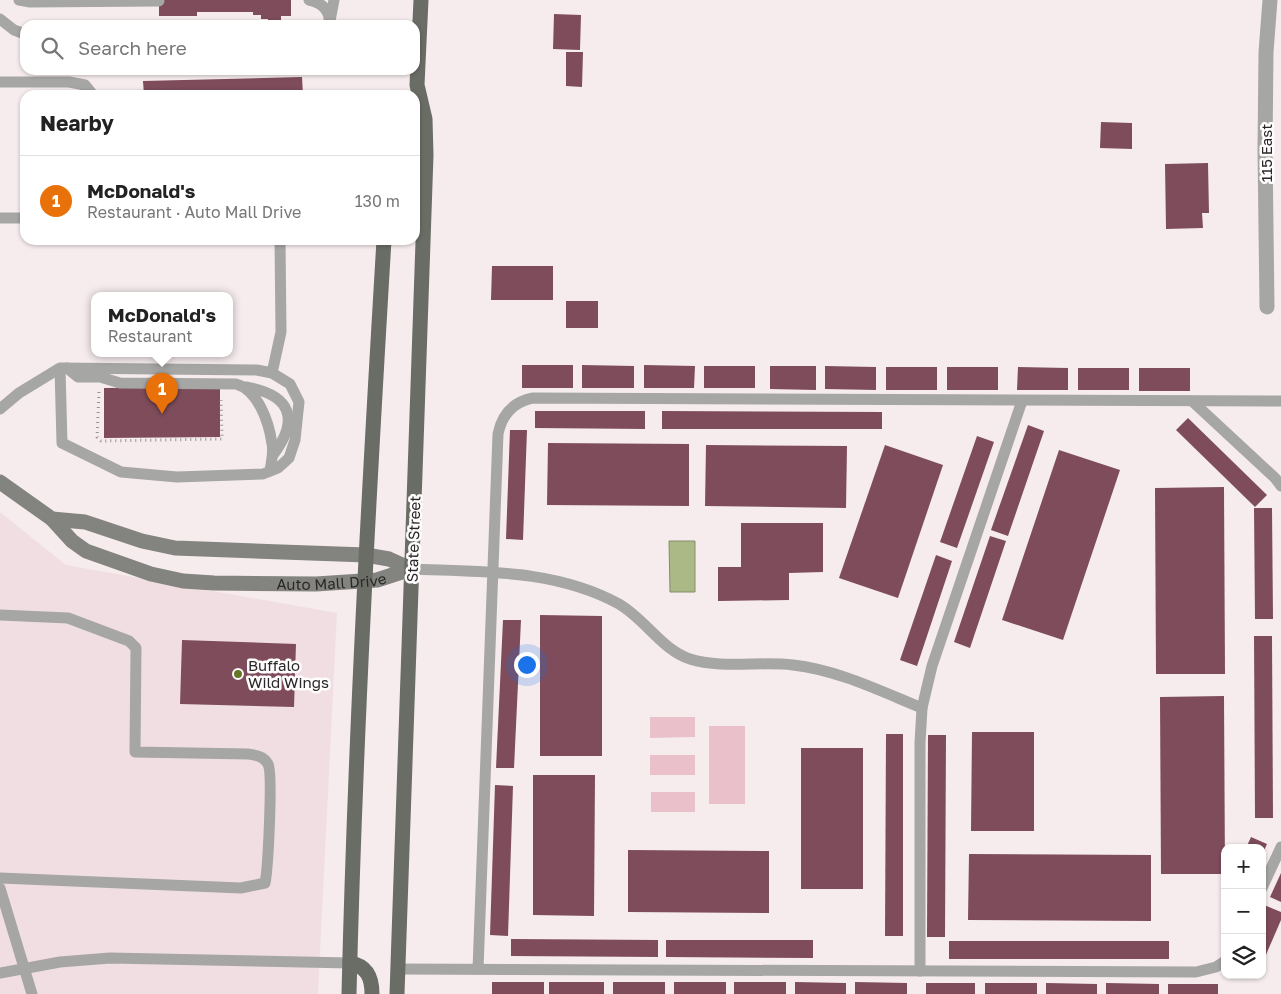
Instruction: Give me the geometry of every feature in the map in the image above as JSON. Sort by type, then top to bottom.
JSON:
[{"type":"main road","name":"State Street","points":[[419,20],[421,0]]},
{"type":"main road","name":"State Street","points":[[413,90],[414,75]]},
{"type":"main road","name":"State Street","points":[[397,994],[426,155],[425,119],[420,107]]},
{"type":"main road","points":[[349,994],[364,581],[384,245]]},
{"type":"main road","points":[[350,963],[359,965],[369,975],[372,994]]},
{"type":"street","name":"115 East","points":[[1268,307],[1265,149],[1266,52],[1270,0]]},
{"type":"street","name":"Auto Mall Drive","points":[[0,482],[52,519],[72,541],[86,550],[126,567],[183,581],[263,584],[364,581],[389,578],[412,569]]},
{"type":"street","name":"Auto Mall Drive","points":[[52,519],[85,522],[142,541],[175,548],[366,555],[389,559],[412,569]]},
{"type":"lane","points":[[18,0],[30,2],[159,1]]},
{"type":"lane","points":[[309,0],[322,4],[326,10],[328,20]]},
{"type":"lane","points":[[330,20],[334,0]]},
{"type":"lane","points":[[0,19],[20,32]]},
{"type":"lane","points":[[0,82],[69,82],[85,85],[89,90]]},
{"type":"lane","points":[[0,218],[20,218]]},
{"type":"lane","points":[[272,373],[281,332],[280,245]]},
{"type":"lane","points":[[63,368],[78,377],[100,378],[120,383],[236,384],[267,391],[280,399],[286,412],[285,438],[272,457]]},
{"type":"lane","points":[[0,409],[19,392],[63,368],[257,370],[272,373],[290,384],[299,402],[295,440],[289,458],[278,468],[263,474],[176,477],[121,472],[62,443],[63,368]]},
{"type":"lane","points":[[245,386],[254,394],[273,445],[270,471]]},
{"type":"lane","points":[[478,969],[500,426],[509,410],[524,400],[533,398],[1281,401]]},
{"type":"lane","points":[[920,971],[920,743],[922,708],[932,666],[1022,401]]},
{"type":"lane","points":[[1192,401],[1275,478],[1281,486]]},
{"type":"lane","points":[[412,569],[493,573],[544,578],[604,597],[634,614],[666,646],[687,658],[709,662],[775,663],[814,668],[922,708]]},
{"type":"lane","points":[[0,615],[68,618],[130,640],[136,648],[134,752],[248,754],[261,757],[268,763],[270,780],[268,856],[265,883],[241,888],[0,878]]},
{"type":"lane","points":[[1266,879],[1281,847]]},
{"type":"lane","points":[[0,888],[32,994]]},
{"type":"lane","points":[[0,972],[60,962],[110,958],[350,963]]},
{"type":"lane","points":[[397,969],[1196,972],[1216,967],[1221,964]]},
{"type":"path","points":[[100,386],[97,403],[97,437],[101,441],[222,439],[221,391]]},
{"type":"shaded area","points":[[0,512],[66,565],[337,613],[318,994],[0,994]]},
{"type":"shaded area","points":[[669,541],[695,541],[695,592],[670,592]]},
{"type":"shaded area","points":[[650,717],[695,717],[695,737],[650,738]]},
{"type":"shaded area","points":[[709,726],[745,726],[745,804],[709,804]]},
{"type":"shaded area","points":[[650,755],[695,755],[695,775],[650,775]]},
{"type":"shaded area","points":[[651,792],[695,792],[695,812],[651,812]]},
{"type":"building","points":[[159,0],[291,0],[291,16],[281,16],[281,20],[261,19],[261,15],[253,15],[253,12],[197,12],[197,16],[159,16]]},
{"type":"building","points":[[554,14],[581,15],[580,50],[553,49]]},
{"type":"building","points":[[566,52],[583,52],[582,87],[566,86]]},
{"type":"building","points":[[302,77],[303,90],[144,90],[143,81]]},
{"type":"building","points":[[1101,122],[1132,123],[1132,149],[1100,148]]},
{"type":"building","points":[[1208,163],[1209,213],[1202,213],[1203,228],[1166,229],[1165,164]]},
{"type":"building","points":[[492,266],[553,266],[553,300],[491,300]]},
{"type":"building","points":[[566,301],[598,301],[598,328],[566,328]]},
{"type":"building","points":[[522,365],[573,365],[573,388],[522,388]]},
{"type":"building","points":[[582,365],[634,366],[634,388],[582,388]]},
{"type":"building","points":[[644,365],[695,366],[694,388],[644,388]]},
{"type":"building","points":[[704,366],[755,366],[755,388],[704,388]]},
{"type":"building","points":[[770,366],[816,366],[816,390],[770,389]]},
{"type":"building","points":[[825,366],[876,367],[876,390],[825,389]]},
{"type":"building","points":[[886,367],[937,367],[937,390],[886,390]]},
{"type":"building","points":[[947,367],[998,367],[998,390],[947,390]]},
{"type":"building","points":[[1018,367],[1068,368],[1068,390],[1017,390]]},
{"type":"building","points":[[1078,368],[1129,368],[1129,390],[1078,390]]},
{"type":"building","points":[[1139,368],[1190,368],[1190,391],[1139,391]]},
{"type":"building","points":[[220,387],[220,437],[104,438],[104,388]]},
{"type":"building","points":[[535,411],[645,411],[645,429],[535,428]]},
{"type":"building","points":[[662,411],[882,412],[882,429],[662,429]]},
{"type":"building","points":[[1188,418],[1267,495],[1255,507],[1176,430]]},
{"type":"building","points":[[1028,425],[1044,431],[1008,536],[991,530]]},
{"type":"building","points":[[510,430],[527,430],[523,540],[506,539]]},
{"type":"building","points":[[977,436],[994,442],[957,548],[940,542]]},
{"type":"building","points":[[548,443],[689,444],[689,506],[547,505]]},
{"type":"building","points":[[706,445],[847,446],[846,508],[705,506]]},
{"type":"building","points":[[885,445],[943,465],[898,598],[839,578]]},
{"type":"building","points":[[1059,450],[1120,470],[1063,640],[1002,620]]},
{"type":"building","points":[[1224,487],[1225,674],[1156,674],[1155,488]]},
{"type":"building","points":[[1254,508],[1272,508],[1273,619],[1255,619]]},
{"type":"building","points":[[741,523],[823,523],[823,572],[789,573],[789,600],[718,601],[718,567],[741,567]]},
{"type":"building","points":[[990,536],[1006,541],[970,648],[954,642]]},
{"type":"building","points":[[936,555],[952,561],[917,666],[900,660]]},
{"type":"building","points":[[540,615],[602,616],[602,756],[540,756]]},
{"type":"building","points":[[503,620],[521,620],[514,768],[496,768]]},
{"type":"building","points":[[1254,636],[1272,636],[1273,818],[1255,818]]},
{"type":"building","name":"Buffalo Wild Wings","points":[[182,640],[296,644],[294,707],[180,704]]},
{"type":"building","points":[[1224,696],[1225,844],[1221,844],[1221,874],[1161,874],[1160,697]]},
{"type":"building","points":[[972,732],[1034,732],[1034,831],[971,831]]},
{"type":"building","points":[[886,734],[903,734],[903,936],[885,936]]},
{"type":"building","points":[[928,735],[946,735],[945,937],[927,937]]},
{"type":"building","points":[[801,748],[863,748],[863,889],[801,889]]},
{"type":"building","points":[[533,775],[595,775],[594,916],[533,915]]},
{"type":"building","points":[[495,785],[513,786],[508,936],[490,935]]},
{"type":"building","points":[[1251,837],[1267,844],[1266,846],[1266,844],[1248,844]]},
{"type":"building","points":[[628,850],[769,851],[769,913],[628,912]]},
{"type":"building","points":[[969,854],[1151,855],[1151,921],[968,920]]},
{"type":"building","points":[[1281,873],[1281,902],[1270,897]]},
{"type":"building","points":[[1266,906],[1281,912],[1281,920],[1266,955]]},
{"type":"building","points":[[511,939],[658,940],[658,957],[511,956]]},
{"type":"building","points":[[666,940],[813,940],[813,958],[666,957]]},
{"type":"building","points":[[949,941],[1169,941],[1169,959],[949,959]]},
{"type":"building","points":[[492,982],[544,982],[544,994],[492,994]]},
{"type":"building","points":[[549,982],[604,982],[604,994],[549,994]]},
{"type":"building","points":[[613,982],[665,982],[665,994],[613,994]]},
{"type":"building","points":[[674,982],[726,982],[726,994],[674,994]]},
{"type":"building","points":[[734,982],[786,982],[786,994],[734,994]]},
{"type":"building","points":[[795,982],[846,983],[846,994],[795,994]]},
{"type":"building","points":[[855,982],[907,983],[907,994],[855,994]]},
{"type":"building","points":[[926,983],[975,983],[975,994],[926,994]]},
{"type":"building","points":[[985,983],[1037,983],[1037,994],[985,994]]},
{"type":"building","points":[[1046,983],[1097,984],[1097,994],[1046,994]]},
{"type":"building","points":[[1106,983],[1159,984],[1159,994],[1106,994]]},
{"type":"building","points":[[1168,984],[1218,984],[1218,994],[1168,994]]},
{"type":"place","name":"McDonald's","points":[[162,414]]},
{"type":"place","name":"Buffalo Wild Wings","points":[[238,674]]}]
